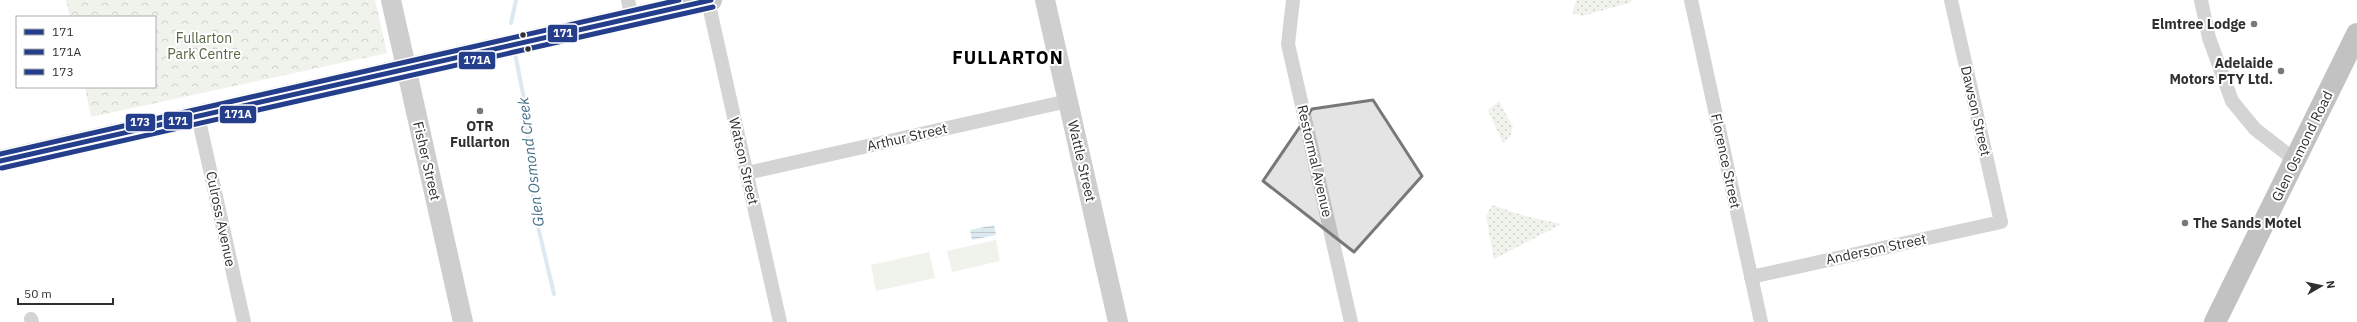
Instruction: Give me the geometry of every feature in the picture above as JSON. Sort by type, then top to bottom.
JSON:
[{"type":"highway","name":"Glen Osmond Road","points":[[2215,322],[2357,34]]},
{"type":"main road","points":[[0,161],[407,69],[630,9],[710,0]]},
{"type":"street","name":"Fisher Street","points":[[391,0],[463,322]]},
{"type":"street","name":"Watson Street","points":[[710,0],[780,322]]},
{"type":"street","name":"Wattle Street","points":[[1045,0],[1118,322]]},
{"type":"street","name":"Restormal Avenue","points":[[1293,0],[1288,44],[1351,322]]},
{"type":"street","name":"Florence Street","points":[[1691,0],[1761,322]]},
{"type":"street","name":"Dawson Street","points":[[1951,0],[2001,222]]},
{"type":"street","points":[[2201,0],[2209,38],[2232,100],[2255,129],[2295,160]]},
{"type":"street","name":"Arthur Street","points":[[747,173],[1068,101]]},
{"type":"street","name":"Culross Avenue","points":[[198,116],[244,322]]},
{"type":"street","name":"Anderson Street","points":[[1751,277],[2001,222]]},
{"type":"highlighted area","points":[[1373,100],[1422,176],[1354,252],[1263,181],[1312,109]]},
{"type":"green space","name":"Fullarton Park Centre","points":[[66,0],[375,0],[387,53],[91,117],[85,88],[156,88],[156,16],[70,16]]},
{"type":"green space","points":[[1577,0],[1632,0],[1629,3],[1582,16],[1572,13]]},
{"type":"green space","points":[[1499,101],[1513,127],[1510,137],[1503,143],[1488,110]]},
{"type":"green space","points":[[1492,205],[1525,216],[1562,224],[1494,259],[1486,216]]},
{"type":"green space","points":[[996,240],[1000,261],[952,272],[947,251]]},
{"type":"green space","points":[[929,252],[935,278],[876,291],[871,265]]},
{"type":"shaded area","points":[[994,225],[996,235],[972,240],[970,230]]},
{"type":"waterway","name":"Glen Osmond Creek","points":[[511,23],[516,0]]},
{"type":"waterway","name":"Glen Osmond Creek","points":[[515,53],[525,104],[535,214],[554,294]]},
{"type":"transit line","name":"173","points":[[0,154],[679,0]]},
{"type":"transit line","name":"171","points":[[0,161],[711,0]]},
{"type":"transit line","name":"171A","points":[[2,168],[713,7]]},
{"type":"place","name":"Elmtree Lodge","points":[[2254,24]]},
{"type":"place","name":"Adelaide Motors PTY Ltd.","points":[[2281,71]]},
{"type":"place","name":"OTR Fullarton","points":[[480,111]]},
{"type":"place","name":"The Sands Motel","points":[[2185,223]]},
{"type":"district","name":"FULLARTON","points":[[1008,58]]}]
